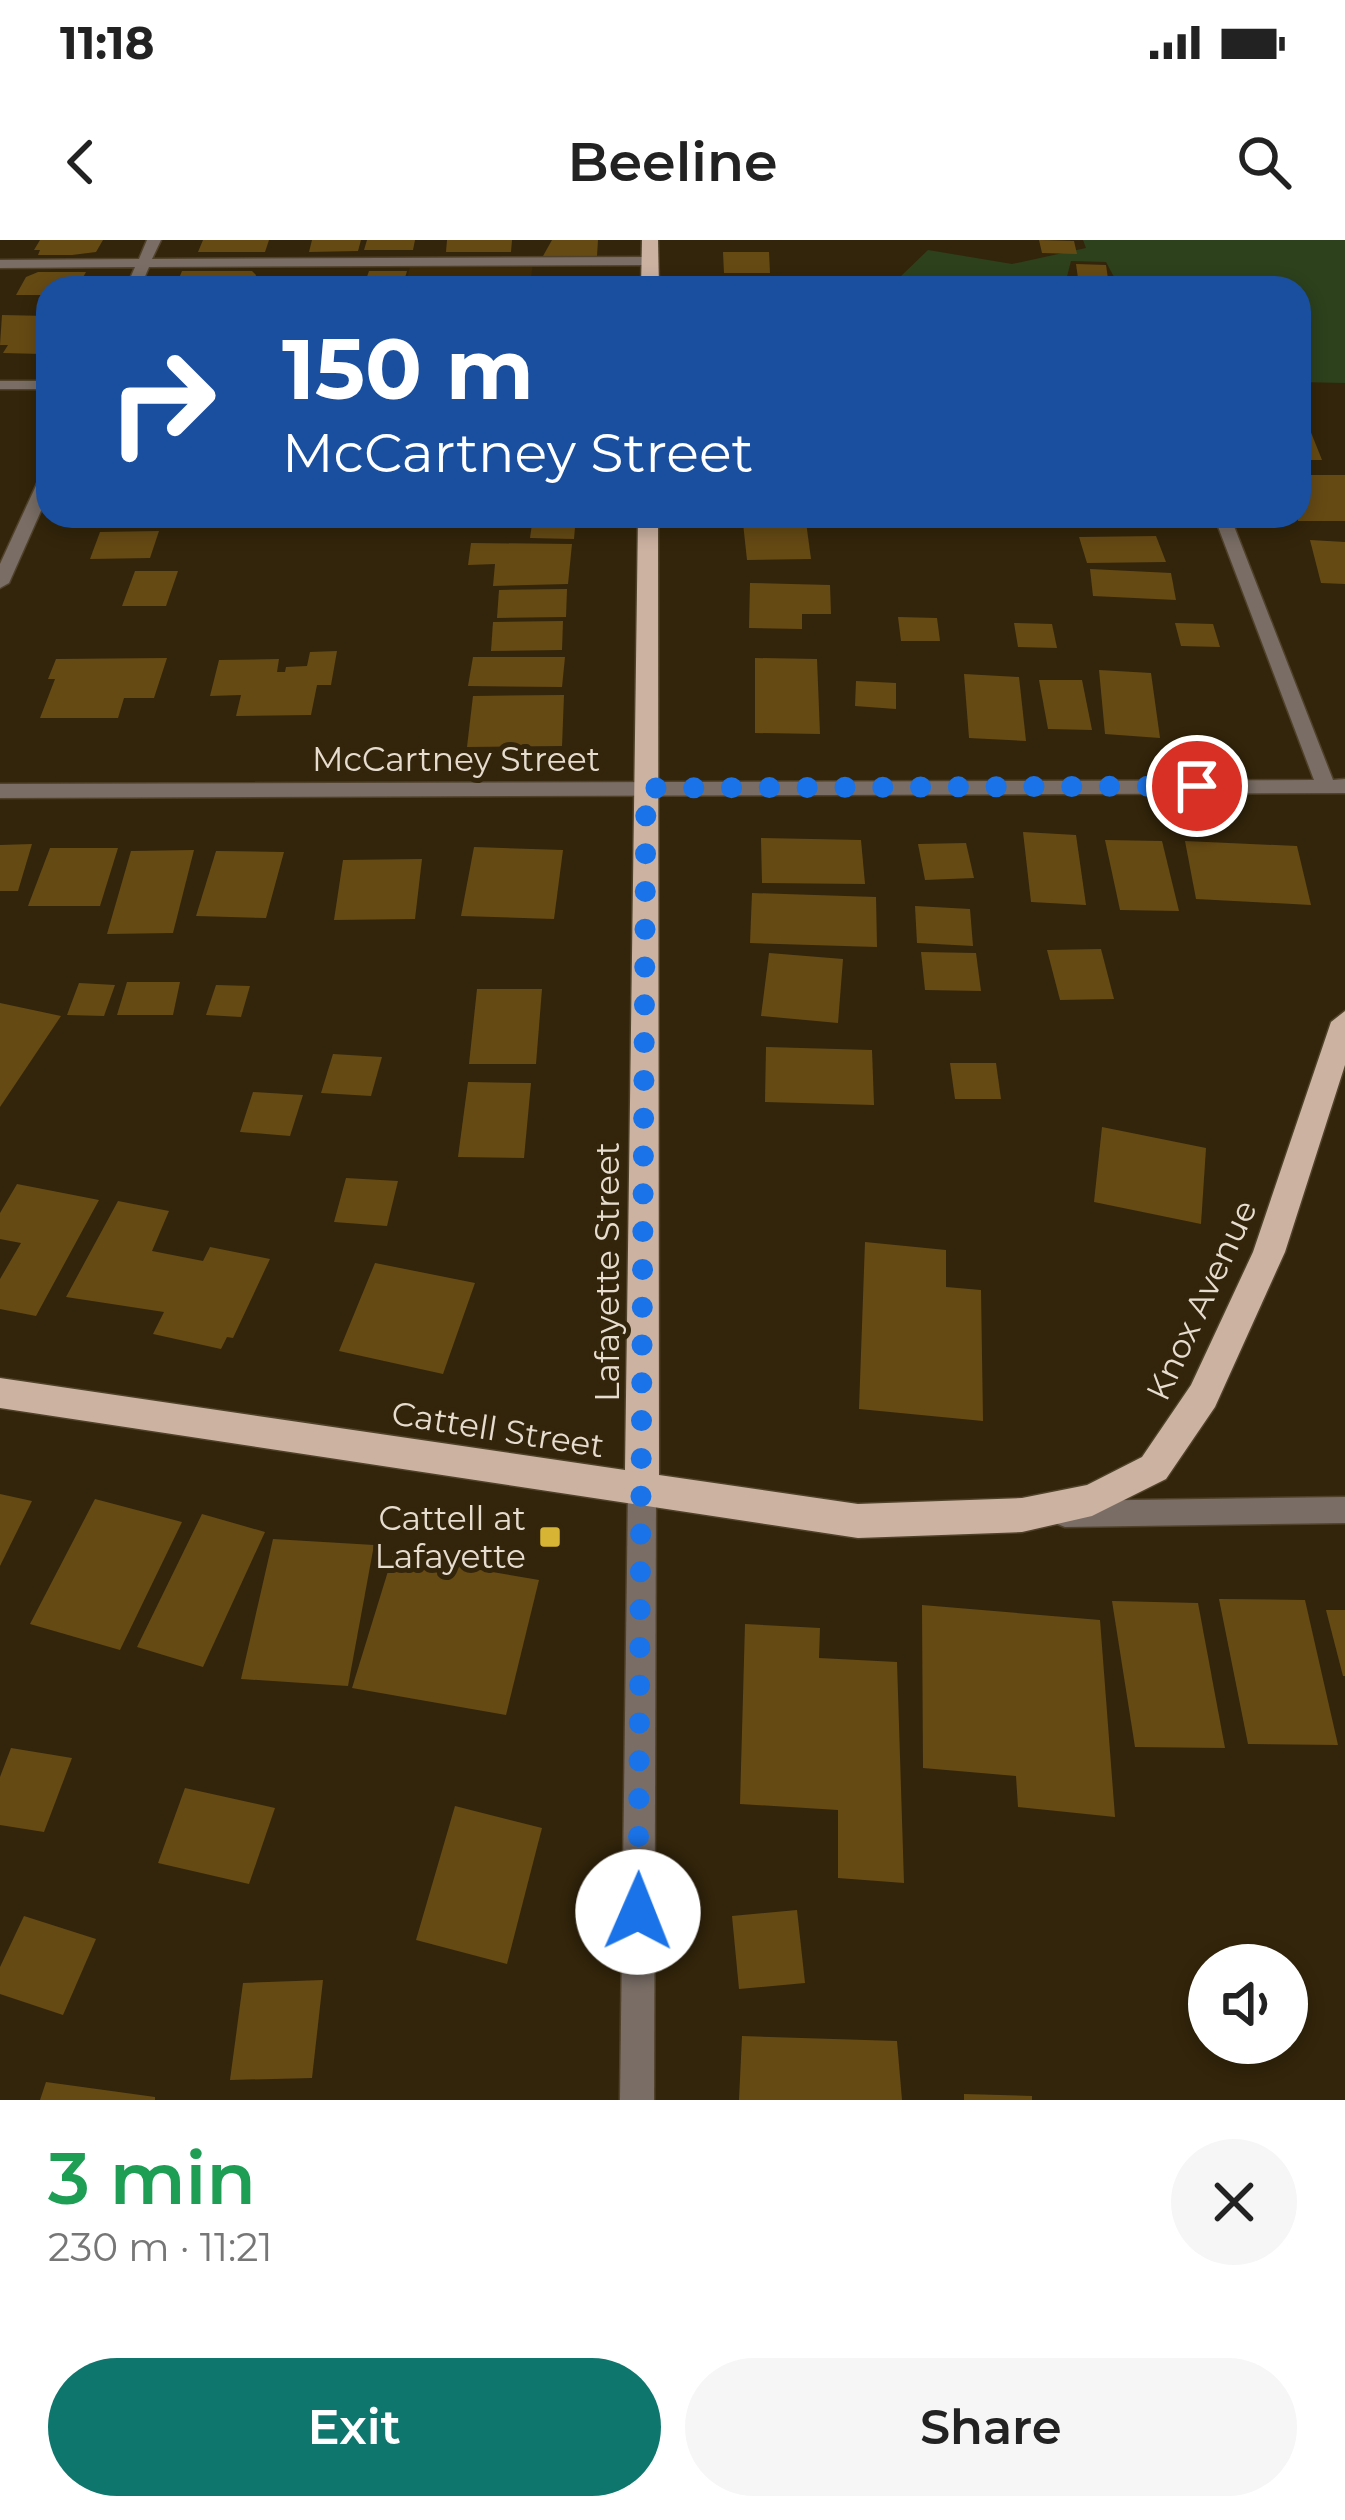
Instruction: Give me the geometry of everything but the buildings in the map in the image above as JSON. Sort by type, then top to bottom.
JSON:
[{"type":"main road","points":[[650,240],[650,276]]},
{"type":"main road","name":"Lafayette Street","points":[[642,1491],[648,528]]},
{"type":"main road","name":"Knox Avenue","points":[[1022,1515],[1092,1500],[1154,1468],[1203,1396],[1269,1252],[1345,1022]]},
{"type":"main road","name":"Cattell Street","points":[[0,1393],[858,1520],[1022,1515]]},
{"type":"street","points":[[138,276],[154,240]]},
{"type":"street","points":[[0,264],[650,261]]},
{"type":"street","points":[[0,385],[36,386]]},
{"type":"street","points":[[0,583],[36,504]]},
{"type":"street","points":[[1227,528],[1336,786]]},
{"type":"street","name":"McCartney Street","points":[[0,791],[1336,786]]},
{"type":"street","name":"Lafayette Street","points":[[637,2100],[642,1491]]},
{"type":"street","name":"Cattell Street","points":[[1022,1515],[1345,1510]]},
{"type":"shaded area","points":[[533,261],[531,276],[408,276],[411,262]]},
{"type":"green space","points":[[1083,240],[1345,240],[1345,383],[1311,382],[1311,276],[1114,276],[1106,262],[1071,261],[1067,276],[901,276],[928,250],[1012,264],[1086,248]]},
{"type":"place","name":"Cattell at Lafayette","points":[[550,1537]]},
{"type":"route","points":[[638,1912],[646,788],[1197,786]]}]
